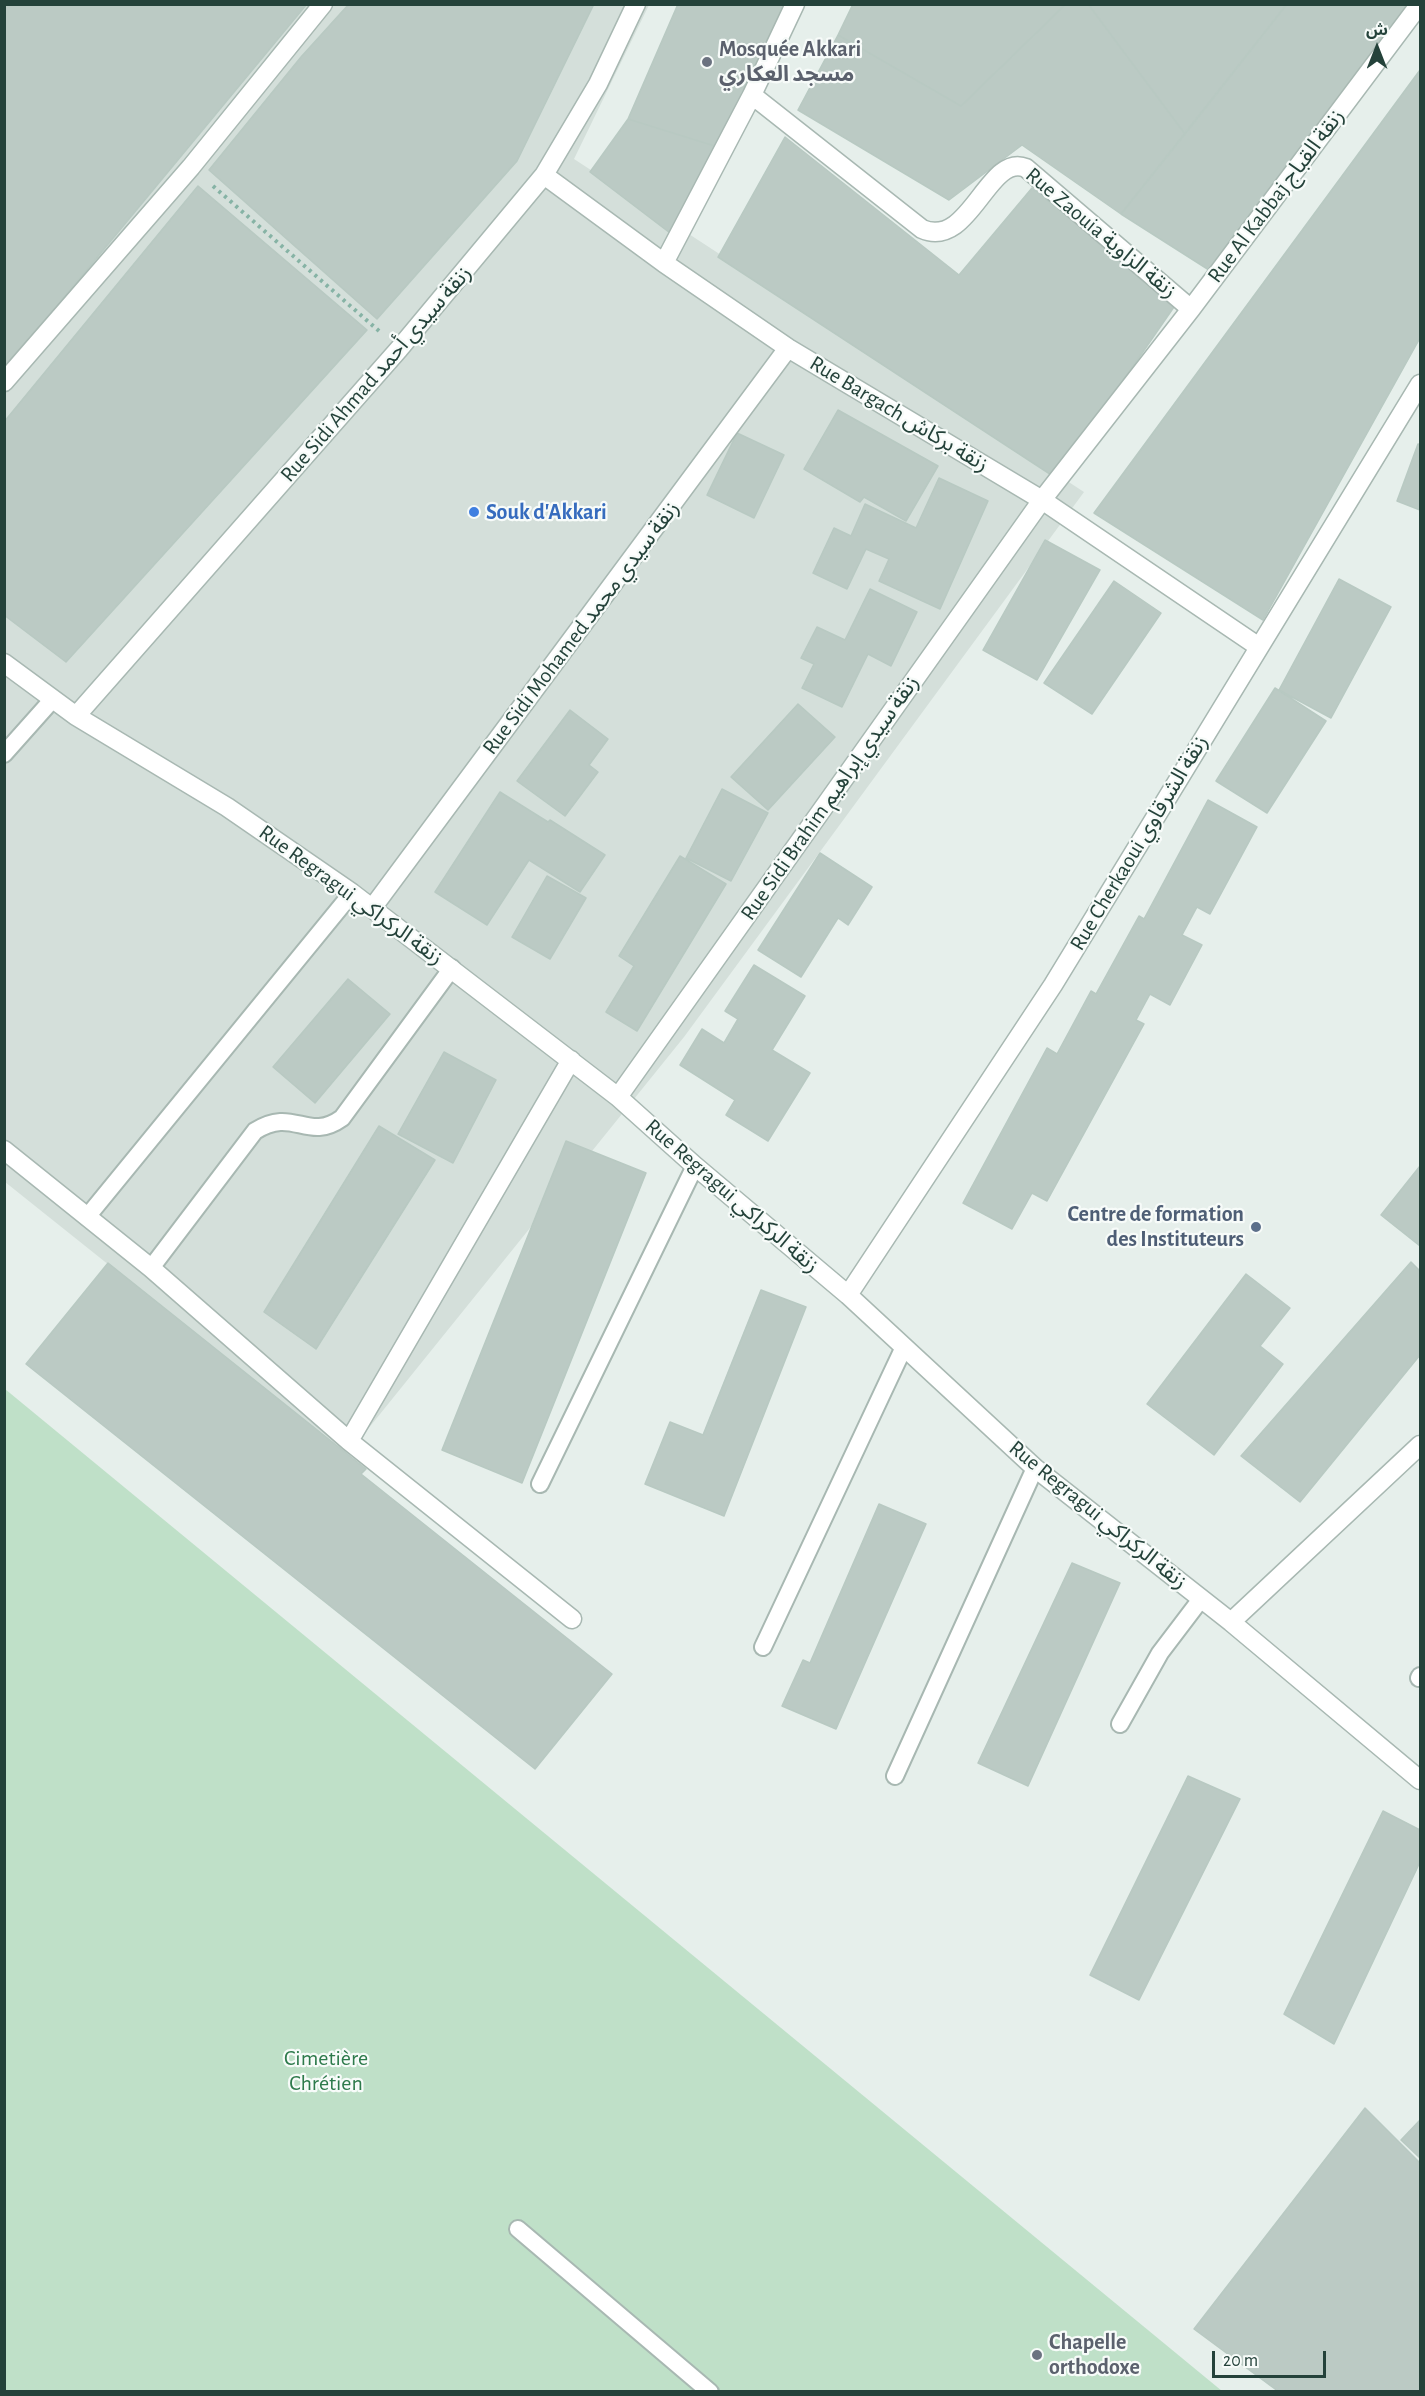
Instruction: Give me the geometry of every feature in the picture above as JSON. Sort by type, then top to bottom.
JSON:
[{"type":"street","points":[[4,382],[191,167],[323,4]]},
{"type":"street","name":"Rue Sidi Ahmad زنقة سيدي أحمد","points":[[76,716],[399,349],[544,175],[598,84],[636,4]]},
{"type":"street","points":[[664,263],[752,96],[795,4]]},
{"type":"street","name":"Rue Al Kabbaj زنقة القباج","points":[[1042,500],[1191,309],[1420,4]]},
{"type":"street","name":"Rue Zaouia زنقة الزاوية","points":[[752,96],[922,230],[932,234],[951,228],[981,198],[1003,170],[1019,165],[1026,168],[1191,309]]},
{"type":"street","name":"Rue Bargach زنقة بركاش","points":[[544,175],[664,263],[788,348],[1042,500],[1258,647]]},
{"type":"street","name":"Rue Sidi Mohamed زنقة سيدي محمد","points":[[373,907],[788,348]]},
{"type":"street","name":"Rue Cherkaoui زنقة الشرقاوي","points":[[848,1295],[1053,986],[1420,384]]},
{"type":"street","name":"Rue Sidi Brahim زنقة سيدي إبراهيم","points":[[618,1097],[1042,500]]},
{"type":"street","name":"Rue Regragui زنقة الركراكي","points":[[4,663],[76,716],[227,807],[373,907],[618,1097],[695,1166],[848,1295],[1035,1468],[1202,1599],[1420,1780]]},
{"type":"street","points":[[349,1441],[571,1060]]},
{"type":"street","points":[[4,1150],[151,1268],[349,1441],[572,1619]]},
{"type":"street","points":[[1230,1622],[1420,1445]]},
{"type":"lane","points":[[4,754],[53,699]]},
{"type":"lane","points":[[87,1216],[352,893]]},
{"type":"lane","points":[[151,1268],[255,1131],[266,1124],[279,1121],[292,1121],[314,1128],[326,1128],[342,1118],[452,968]]},
{"type":"lane","points":[[540,1484],[695,1166]]},
{"type":"lane","points":[[763,1647],[904,1347]]},
{"type":"lane","points":[[895,1776],[1035,1468]]},
{"type":"lane","points":[[1120,1724],[1160,1653],[1202,1599]]},
{"type":"lane","points":[[518,2229],[710,2391]]},
{"type":"path","points":[[191,167],[399,349]]},
{"type":"shaded area","name":"Souk d'Akkari","points":[[307,5],[649,5],[574,159],[1084,492],[684,1037],[347,1455],[5,1182],[4,370]]},
{"type":"green space","name":"Cimetière Chrétien","points":[[5,1389],[1222,2391],[5,2391]]},
{"type":"building","points":[[4,4],[307,4],[4,370]]},
{"type":"building","points":[[349,4],[594,4],[517,161],[377,319],[209,170],[301,57]]},
{"type":"building","name":"Mosquée Akkari مسجد العكاري","points":[[678,4],[788,4],[721,148],[628,119]]},
{"type":"building","points":[[853,4],[1066,4],[961,106],[838,35]]},
{"type":"building","points":[[1066,4],[1088,4],[1185,134],[1121,214],[1022,145],[949,200],[798,110],[838,35],[961,106]]},
{"type":"building","points":[[1088,4],[1287,4],[1185,134]]},
{"type":"building","points":[[1287,4],[1413,4],[1209,270],[1121,214]]},
{"type":"building","points":[[1420,70],[1420,338],[1263,620],[1094,513]]},
{"type":"building","points":[[628,119],[721,148],[674,236],[590,172]]},
{"type":"building","points":[[785,137],[959,275],[1032,188],[1176,304],[1056,478],[718,257]]},
{"type":"building","points":[[198,186],[367,330],[66,662],[4,615],[4,422]]},
{"type":"building","points":[[838,410],[938,466],[906,521],[864,497],[860,502],[804,469]]},
{"type":"building","points":[[737,433],[784,455],[754,518],[707,495]]},
{"type":"building","points":[[1418,444],[1420,445],[1420,510],[1397,501]]},
{"type":"building","points":[[939,478],[988,501],[940,609],[879,581],[889,559],[866,549],[847,589],[813,573],[834,528],[851,536],[865,504],[916,528]]},
{"type":"building","points":[[1045,540],[1100,570],[1037,680],[983,650]]},
{"type":"building","points":[[1339,579],[1391,607],[1331,718],[1279,690]]},
{"type":"building","points":[[1114,581],[1161,613],[1092,714],[1044,683]]},
{"type":"building","points":[[870,589],[917,612],[891,666],[868,654],[842,707],[802,688],[814,664],[801,658],[817,627],[845,640]]},
{"type":"building","points":[[1275,688],[1326,721],[1267,813],[1216,781]]},
{"type":"building","points":[[798,704],[835,737],[768,810],[731,777]]},
{"type":"building","points":[[570,710],[608,739],[589,765],[598,772],[565,816],[517,781]]},
{"type":"building","points":[[722,789],[768,813],[731,881],[686,858]]},
{"type":"building","points":[[500,792],[605,855],[580,892],[529,860],[487,925],[435,892]]},
{"type":"building","points":[[1208,800],[1257,827],[1210,914],[1197,907],[1182,935],[1202,945],[1170,1005],[1150,994],[1136,1020],[1144,1024],[1047,1201],[1032,1193],[1012,1229],[963,1203],[1047,1048],[1057,1054],[1091,991],[1096,994],[1139,916],[1144,919]]},
{"type":"building","points":[[820,853],[872,887],[848,925],[838,918],[801,977],[758,950]]},
{"type":"building","points":[[680,856],[726,884],[637,1031],[606,1012],[634,966],[619,956]]},
{"type":"building","points":[[547,876],[586,898],[550,959],[512,937]]},
{"type":"building","points":[[754,965],[805,996],[772,1050],[810,1073],[768,1141],[726,1115],[735,1100],[680,1065],[702,1029],[724,1043],[738,1019],[725,1011]]},
{"type":"building","points":[[348,979],[390,1014],[315,1103],[273,1067]]},
{"type":"building","points":[[444,1052],[496,1080],[453,1163],[398,1134]]},
{"type":"building","points":[[379,1126],[435,1160],[316,1349],[264,1312]]},
{"type":"building","points":[[566,1141],[646,1173],[522,1483],[442,1450]]},
{"type":"building","points":[[1420,1166],[1420,1246],[1381,1215]]},
{"type":"building","points":[[1411,1262],[1420,1271],[1420,1355],[1300,1502],[1241,1456]]},
{"type":"building","points":[[108,1263],[366,1469],[361,1474],[612,1674],[535,1769],[26,1364]]},
{"type":"building","points":[[1246,1274],[1290,1308],[1260,1346],[1283,1364],[1214,1455],[1147,1404]]},
{"type":"building","points":[[761,1290],[806,1307],[724,1516],[645,1484],[670,1422],[703,1435]]},
{"type":"building","points":[[879,1504],[926,1524],[836,1729],[782,1706],[803,1660],[810,1663]]},
{"type":"building","points":[[1072,1563],[1120,1583],[1028,1786],[978,1763]]},
{"type":"building","points":[[1188,1776],[1240,1799],[1139,2000],[1090,1975]]},
{"type":"building","points":[[1383,1811],[1420,1830],[1420,1862],[1334,2044],[1284,2014]]},
{"type":"building","points":[[1365,2108],[1420,2163],[1420,2392],[1279,2392],[1194,2329]]},
{"type":"building","points":[[1420,2120],[1420,2158],[1401,2140]]},
{"type":"place","name":"Mosquée Akkari مسجد العكاري","points":[[707,62]]},
{"type":"place","name":"Souk d'Akkari","points":[[474,512]]},
{"type":"place","name":"Centre de formation des Instituteurs","points":[[1256,1227]]},
{"type":"place","name":"Chapelle orthodoxe","points":[[1037,2355]]}]
